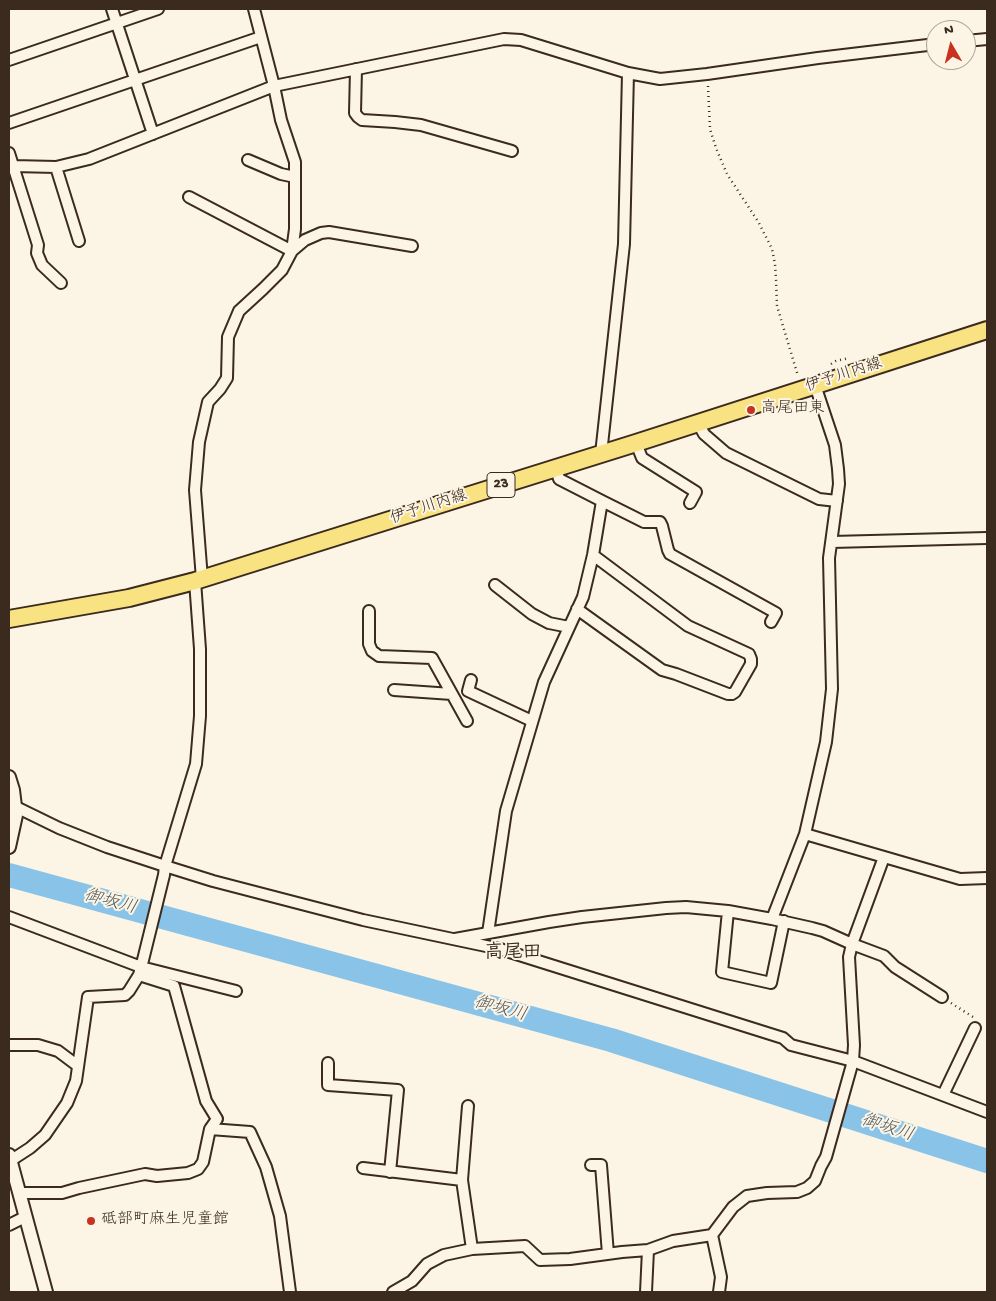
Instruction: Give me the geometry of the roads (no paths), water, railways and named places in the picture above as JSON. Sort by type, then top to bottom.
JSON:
[{"type":"main road","name":"伊予川内線","points":[[9,619],[129,598],[199,580],[636,443],[987,330]]},
{"type":"street","points":[[112,9],[153,134]]},
{"type":"street","points":[[9,60],[158,9]]},
{"type":"street","points":[[46,1292],[10,1158],[30,1148],[45,1135],[68,1103],[76,1081],[88,997],[125,995],[141,967],[165,871],[196,764],[200,716],[200,650],[195,490],[199,442],[208,402],[220,389],[226,378],[228,337],[239,311],[282,270],[292,251],[295,229],[295,162],[281,120],[254,9]]},
{"type":"street","points":[[9,123],[261,37]]},
{"type":"street","points":[[11,166],[56,167],[89,159],[274,86],[504,39],[521,40],[628,73],[660,79],[926,45]]},
{"type":"street","points":[[356,69],[356,113],[362,120],[421,125],[512,150]]},
{"type":"street","points":[[601,454],[624,244],[628,73]]},
{"type":"street","points":[[9,153],[11,166],[38,246],[36,253],[42,265],[61,284]]},
{"type":"street","points":[[248,160],[281,174],[295,177]]},
{"type":"street","points":[[56,167],[79,241]]},
{"type":"street","points":[[189,197],[292,251]]},
{"type":"street","points":[[292,251],[305,240],[321,233],[329,232],[412,246]]},
{"type":"street","points":[[772,919],[805,834],[826,742],[832,690],[829,558],[839,484],[838,469],[834,445],[808,387]]},
{"type":"street","points":[[698,423],[704,434],[726,452],[819,498],[837,502]]},
{"type":"street","points":[[636,443],[642,458],[696,492],[690,503]]},
{"type":"street","points":[[556,468],[559,479],[644,522],[660,522],[670,554],[776,613],[771,622]]},
{"type":"street","points":[[488,933],[506,811],[544,682],[582,598],[593,555],[602,501]]},
{"type":"street","points":[[832,542],[987,538]]},
{"type":"street","points":[[577,609],[662,670],[728,694],[735,692],[751,664],[749,654],[688,626],[593,555]]},
{"type":"street","points":[[495,585],[532,614],[549,623],[569,627]]},
{"type":"street","points":[[369,611],[369,644],[372,651],[379,656],[432,658],[467,720]]},
{"type":"street","points":[[468,691],[471,680]]},
{"type":"street","points":[[394,690],[453,697],[468,691],[532,721]]},
{"type":"street","points":[[9,777],[16,811],[9,847]]},
{"type":"street","points":[[16,811],[165,871],[500,950],[783,1038],[791,1045],[943,1095],[987,1112]]},
{"type":"street","points":[[805,834],[960,879],[987,878]]},
{"type":"street","points":[[393,1292],[412,1282],[427,1264],[444,1255],[472,1249],[525,1246],[540,1260],[570,1259],[648,1250],[673,1241],[712,1235],[733,1207],[747,1196],[766,1192],[797,1192],[807,1188],[815,1181],[826,1157],[852,1064],[854,1045],[849,957],[884,857]]},
{"type":"street","points":[[455,939],[573,918],[659,908],[686,907],[728,911],[784,921],[823,931],[884,956],[895,968],[942,997]]},
{"type":"street","points":[[728,911],[722,972],[771,983],[784,921]]},
{"type":"street","points":[[9,916],[141,967],[236,991]]},
{"type":"street","points":[[19,1193],[62,1193],[145,1174],[157,1176],[188,1173],[198,1169],[203,1162],[210,1129],[217,1119],[206,1101],[174,986],[141,967]]},
{"type":"street","points":[[943,1095],[977,1025]]},
{"type":"street","points":[[9,1045],[38,1045],[58,1051],[78,1066]]},
{"type":"street","points":[[328,1063],[328,1085],[398,1090],[390,1172]]},
{"type":"street","points":[[468,1106],[462,1180],[472,1249]]},
{"type":"street","points":[[210,1129],[250,1132],[266,1167],[280,1216],[290,1292]]},
{"type":"street","points":[[591,1165],[601,1165],[608,1254]]},
{"type":"street","points":[[362,1168],[462,1180]]},
{"type":"street","points":[[9,1225],[26,1217]]},
{"type":"street","points":[[712,1235],[720,1277],[720,1292]]},
{"type":"street","points":[[646,1292],[648,1250]]},
{"type":"waterway","name":"御坂川","points":[[9,875],[611,1040],[987,1161]]},
{"type":"place","name":"高尾田東","points":[[751,410]]},
{"type":"place","name":"砥部町麻生児童館","points":[[91,1221]]},
{"type":"district","name":"高尾田","points":[[513,954]]}]
